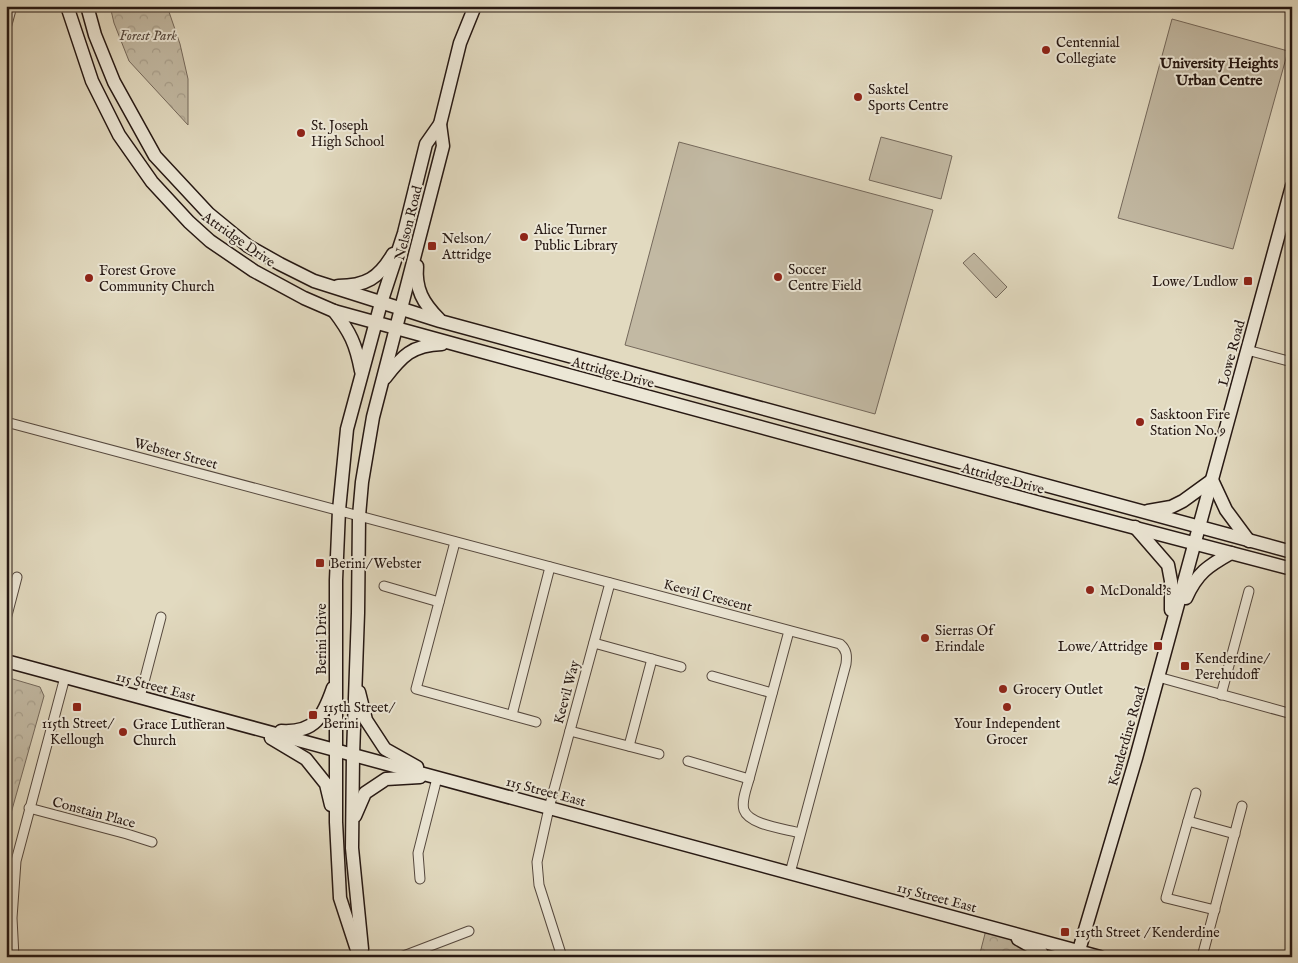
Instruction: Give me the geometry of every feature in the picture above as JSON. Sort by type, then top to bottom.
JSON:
[{"type":"street","points":[[6,28],[12,6]]},
{"type":"street","name":"Attridge Drive","points":[[67,6],[92,81],[119,135],[152,182],[189,222],[210,241],[254,271],[304,298],[334,311],[452,344],[1034,502],[1292,568]]},
{"type":"street","name":"Attridge Drive","points":[[87,6],[95,35],[114,82],[155,156],[209,214],[248,246],[314,281],[440,321],[1292,552]]},
{"type":"street","name":"Nelson Road","points":[[376,322],[402,239],[426,144],[440,124],[460,43],[476,9]]},
{"type":"street","name":"Nelson Road","points":[[396,328],[443,146],[440,124]]},
{"type":"street","name":"Lowe Road","points":[[1199,527],[1292,186]]},
{"type":"street","points":[[326,286],[356,286],[378,274],[402,239]]},
{"type":"street","points":[[419,244],[416,276],[421,297],[426,306],[440,321]]},
{"type":"street","points":[[334,311],[347,328],[357,349],[362,375]]},
{"type":"street","name":"Berini Drive","points":[[362,957],[356,947],[340,898],[336,822],[336,599],[339,510],[347,429],[376,322]]},
{"type":"street","name":"Berini Drive","points":[[362,957],[352,848],[359,516],[362,482],[373,417],[396,328]]},
{"type":"street","points":[[382,382],[408,352],[429,344],[452,344]]},
{"type":"street","points":[[1247,350],[1292,362]]},
{"type":"street","name":"Webster Street","points":[[6,422],[339,510]]},
{"type":"street","points":[[1145,512],[1171,507],[1183,501],[1212,480],[1226,510],[1249,541]]},
{"type":"street","name":"Keevil Crescent","points":[[339,510],[840,644],[845,648],[846,664],[790,873]]},
{"type":"street","points":[[1135,527],[1168,565],[1172,600],[1170,632]]},
{"type":"street","name":"Kenderdine Road","points":[[1078,954],[1136,758],[1199,527]]},
{"type":"street","points":[[455,542],[416,689],[536,722]]},
{"type":"street","points":[[1170,632],[1193,582],[1209,566],[1231,553]]},
{"type":"street","points":[[512,715],[550,567]]},
{"type":"street","points":[[6,619],[17,577]]},
{"type":"street","name":"Keevil Way","points":[[562,957],[539,885],[537,862],[549,808],[610,583]]},
{"type":"street","points":[[384,586],[439,602]]},
{"type":"street","points":[[1220,695],[1249,591]]},
{"type":"street","points":[[140,697],[161,617]]},
{"type":"street","points":[[790,631],[744,798],[744,809],[749,817],[756,822],[800,833]]},
{"type":"street","points":[[594,644],[681,667]]},
{"type":"street","points":[[629,746],[652,659]]},
{"type":"street","name":"115 Street East","points":[[6,660],[1000,929],[1078,954]]},
{"type":"street","points":[[355,673],[366,720],[385,749],[435,777]]},
{"type":"street","points":[[249,727],[296,731],[308,727],[325,710],[336,676]]},
{"type":"street","points":[[712,676],[772,693]]},
{"type":"street","points":[[14,957],[12,918],[14,878],[20,843],[65,677]]},
{"type":"street","points":[[1158,677],[1292,714]]},
{"type":"street","points":[[249,727],[290,748],[306,759],[326,784],[336,822]]},
{"type":"street","points":[[570,731],[659,754]]},
{"type":"street","points":[[688,762],[749,779]]},
{"type":"street","points":[[352,820],[366,793],[386,779],[435,777]]},
{"type":"street","points":[[420,879],[418,853],[435,777]]},
{"type":"street","points":[[1196,792],[1166,898],[1215,910]]},
{"type":"street","points":[[1202,957],[1242,806]]},
{"type":"street","name":"Constain Place","points":[[29,808],[152,842]]},
{"type":"street","points":[[1188,821],[1235,834]]},
{"type":"street","points":[[1000,929],[1041,952],[1043,957]]},
{"type":"street","points":[[401,957],[469,931]]},
{"type":"street","points":[[1291,957],[1292,953]]},
{"type":"street","points":[[1078,954],[1100,957]]},
{"type":"green space","name":"Forest Park","points":[[110,6],[167,6],[180,44],[188,79],[188,125],[129,61],[114,23]]},
{"type":"green space","points":[[1172,19],[1288,51],[1233,249],[1118,218]]},
{"type":"green space","points":[[881,137],[952,156],[941,199],[869,180]]},
{"type":"green space","name":"Soccer Centre Field","points":[[679,142],[933,210],[875,414],[625,345]]},
{"type":"green space","points":[[974,253],[1007,287],[996,298],[963,263]]},
{"type":"green space","points":[[6,677],[40,687],[44,696],[6,831]]},
{"type":"green space","points":[[987,926],[1043,957],[979,957]]},
{"type":"place","name":"Centennial Collegiate","points":[[1046,50]]},
{"type":"place","name":"Sasktel Sports Centre","points":[[858,97]]},
{"type":"place","name":"St. Joseph High School","points":[[301,133]]},
{"type":"place","name":"Alice Turner Public Library","points":[[524,237]]},
{"type":"place","name":"Nelson/ Attridge","points":[[432,246]]},
{"type":"place","name":"Soccer Centre Field","points":[[778,277]]},
{"type":"place","name":"Forest Grove Community Church","points":[[89,278]]},
{"type":"place","name":"Lowe/ Ludlow","points":[[1248,281]]},
{"type":"place","name":"Sasktoon Fire Station No. 9","points":[[1140,422]]},
{"type":"place","name":"Berini/ Webster","points":[[320,563]]},
{"type":"place","name":"McDonald's","points":[[1090,590]]},
{"type":"place","name":"Sierras Of Erindale","points":[[925,638]]},
{"type":"place","name":"Lowe/ Attridge","points":[[1158,646]]},
{"type":"place","name":"Kenderdine/ Perehudoff","points":[[1185,666]]},
{"type":"place","name":"Grocery Outlet","points":[[1003,689]]},
{"type":"place","name":"115th Street/ Kellough","points":[[77,707]]},
{"type":"place","name":"Your Independent Grocer","points":[[1007,707]]},
{"type":"place","name":"115th Street/ Berini","points":[[313,715]]},
{"type":"place","name":"Grace Lutheran Church","points":[[123,732]]},
{"type":"place","name":"115th Street / Kenderdine","points":[[1065,932]]},
{"type":"district","name":"University Heights Urban Centre","points":[[1219,72]]}]
